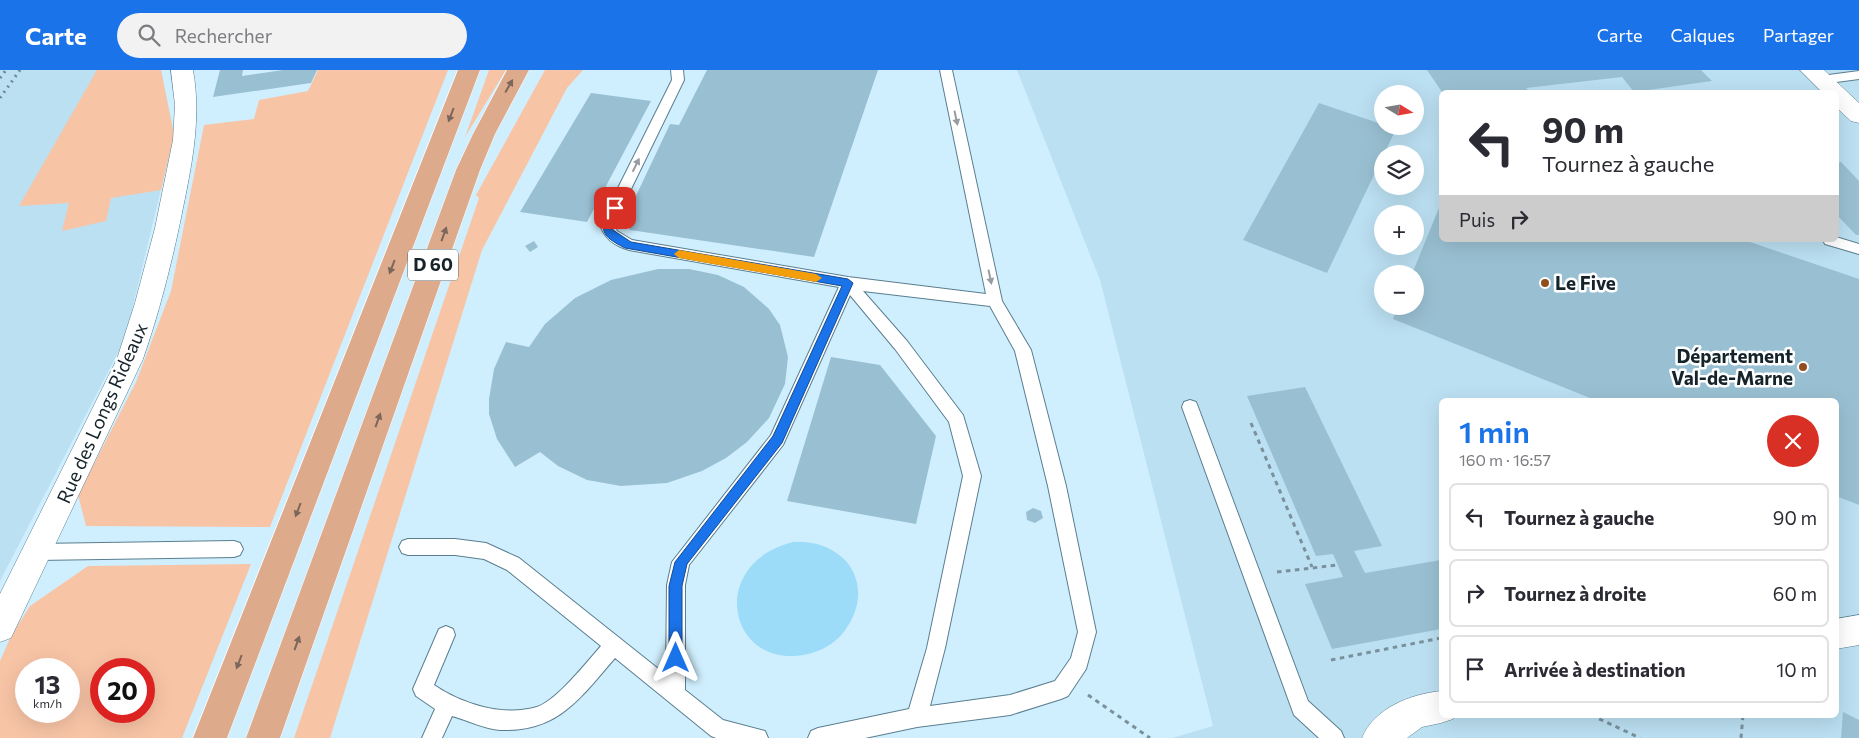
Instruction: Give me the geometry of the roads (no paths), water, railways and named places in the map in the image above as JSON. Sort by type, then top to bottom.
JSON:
[{"type":"highway","name":"D 60","points":[[210,738],[469,70]]},
{"type":"highway","name":"D 60","points":[[263,738],[468,170],[484,134],[518,70]]},
{"type":"street","name":"Rue des Longs Rideaux","points":[[0,627],[130,359],[152,294],[187,128],[188,105],[182,70]]},
{"type":"street","points":[[1839,97],[1859,116]]},
{"type":"street","points":[[1839,633],[1859,630]]},
{"type":"street","points":[[1378,738],[1415,711],[1439,707]]},
{"type":"lane","points":[[677,70],[678,80],[607,224],[608,231],[616,239],[629,245],[848,283],[995,301]]},
{"type":"lane","points":[[818,738],[917,717],[1010,705],[1061,689],[1079,662],[1088,632],[1057,486],[1023,350],[995,301],[946,70]]},
{"type":"lane","points":[[1826,84],[1859,75]]},
{"type":"lane","points":[[1836,242],[1859,249]]},
{"type":"lane","points":[[675,694],[676,586],[681,562],[778,440],[848,283]]},
{"type":"lane","points":[[848,283],[902,346],[957,420],[972,476],[936,648],[917,717]]},
{"type":"lane","points":[[1190,407],[1301,708],[1334,738]]},
{"type":"lane","points":[[408,547],[455,547],[486,551],[513,564],[718,729],[758,738]]},
{"type":"lane","points":[[38,552],[234,549]]},
{"type":"lane","points":[[446,635],[423,689],[448,705],[499,720],[542,716],[571,694],[614,645]]},
{"type":"lane","points":[[432,738],[448,705]]},
{"type":"railway","points":[[0,78],[6,70]]},
{"type":"railway","points":[[0,98],[20,70]]},
{"type":"place","name":"Le Five","points":[[1545,283]]},
{"type":"place","name":"Département Val-de-Marne","points":[[1803,367]]}]
